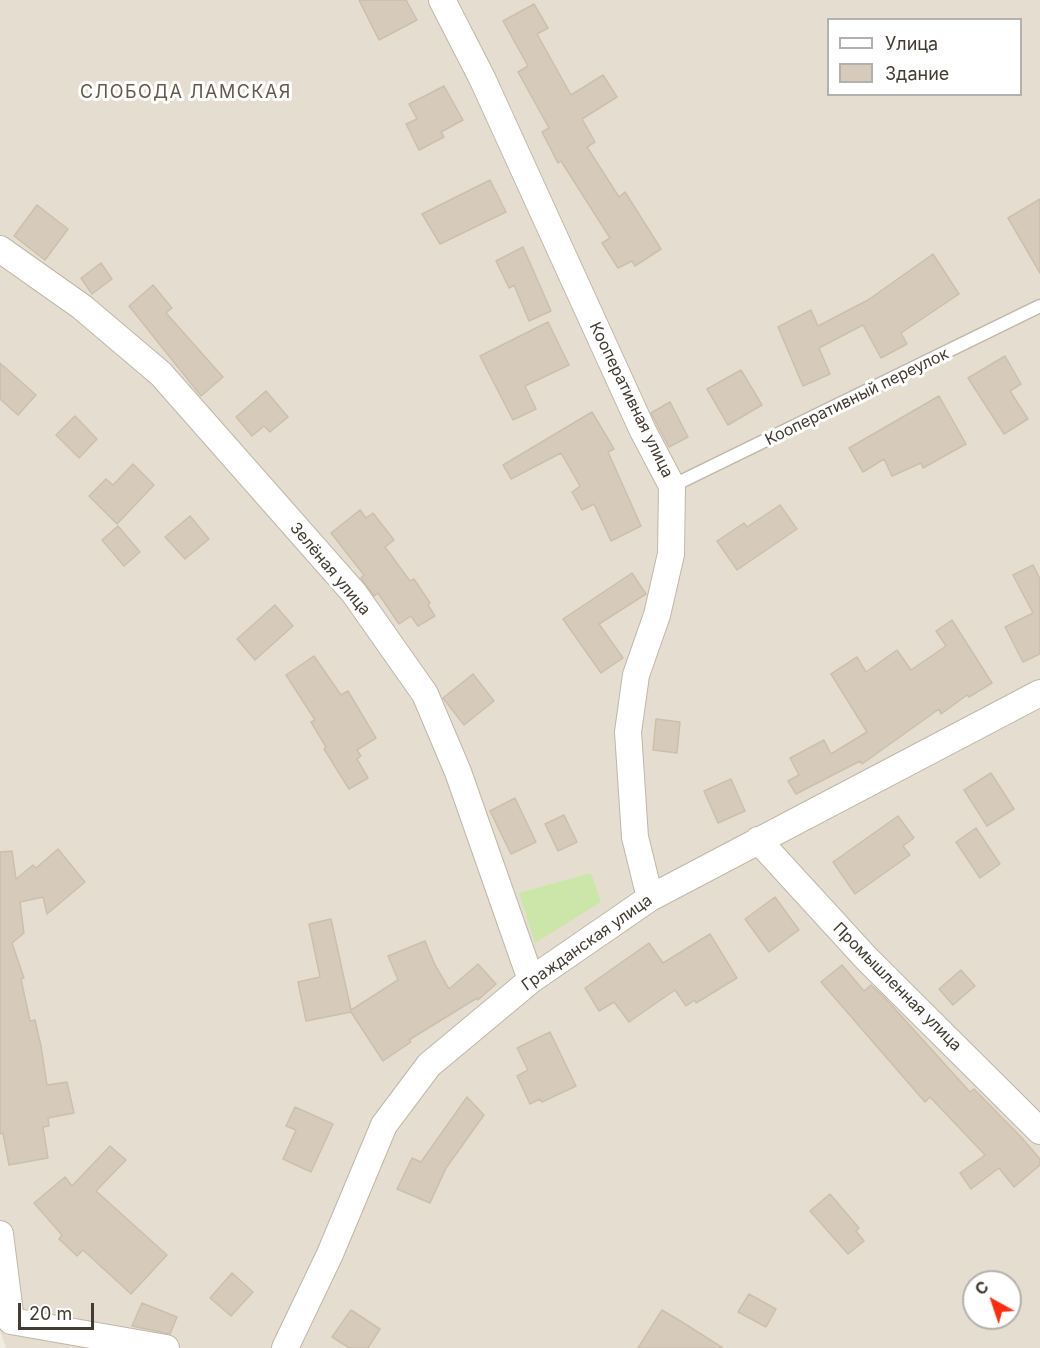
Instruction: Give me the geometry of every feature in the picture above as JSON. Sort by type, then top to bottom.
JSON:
[{"type":"street","name":"Кооперативная улица","points":[[442,0],[482,78],[638,421],[672,486],[671,554],[657,615],[636,675],[628,732],[635,837],[650,898]]},
{"type":"street","name":"Зелёная улица","points":[[0,249],[82,307],[161,374],[354,593],[425,694],[458,772],[531,980]]},
{"type":"street","name":"Гражданская улица","points":[[285,1348],[330,1254],[384,1125],[429,1065],[531,980],[650,898],[1040,693]]},
{"type":"street","name":"Промышленная улица","points":[[758,840],[866,958],[1040,1131]]},
{"type":"street","points":[[0,1234],[4,1328],[166,1348]]},
{"type":"lane","name":"Кооперативный переулок","points":[[672,486],[1040,306]]},
{"type":"shaded area","points":[[0,0],[1040,0],[1040,1348],[6,1348],[0,1330]]},
{"type":"green space","points":[[591,873],[601,902],[535,943],[519,893]]},
{"type":"building","points":[[359,0],[406,0],[417,20],[379,40]]},
{"type":"building","points":[[534,4],[548,28],[537,34],[571,95],[603,75],[617,97],[582,119],[595,142],[587,147],[619,197],[625,192],[661,249],[635,266],[632,261],[618,268],[602,243],[610,238],[561,161],[558,163],[542,132],[549,128],[518,72],[528,66],[503,21]]},
{"type":"building","points":[[444,86],[463,120],[441,132],[444,137],[419,150],[406,124],[417,119],[409,104]]},
{"type":"building","points":[[490,180],[506,212],[440,244],[422,214]]},
{"type":"building","points":[[1040,199],[1040,273],[1008,218]]},
{"type":"building","points":[[37,205],[68,229],[45,260],[14,236]]},
{"type":"building","points":[[523,247],[551,311],[529,321],[514,285],[509,288],[496,261]]},
{"type":"building","points":[[933,254],[959,294],[901,333],[907,344],[881,358],[863,325],[819,348],[830,374],[803,386],[778,327],[811,310],[818,326],[868,300]]},
{"type":"building","points":[[101,263],[112,279],[92,294],[81,278]]},
{"type":"building","points":[[153,285],[172,308],[166,313],[223,377],[201,396],[129,306]]},
{"type":"building","points":[[548,322],[569,365],[525,386],[536,409],[513,420],[480,356]]},
{"type":"building","points":[[1005,356],[1021,384],[1010,391],[1028,419],[1004,434],[968,378]]},
{"type":"building","points":[[0,363],[36,395],[18,415],[0,399]]},
{"type":"building","points":[[741,370],[762,405],[728,425],[707,389]]},
{"type":"building","points":[[266,391],[288,417],[270,432],[264,426],[252,436],[236,417]]},
{"type":"building","points":[[939,396],[966,444],[923,468],[921,463],[892,476],[884,459],[863,472],[849,448]]},
{"type":"building","points":[[670,402],[688,437],[669,447],[651,413]]},
{"type":"building","points":[[592,412],[614,449],[608,452],[641,526],[611,541],[594,504],[582,510],[572,492],[580,486],[561,453],[511,479],[503,465]]},
{"type":"building","points":[[75,416],[97,439],[79,458],[56,435]]},
{"type":"building","points":[[133,464],[154,485],[117,524],[89,496],[106,479],[113,485]]},
{"type":"building","points":[[780,505],[797,529],[737,570],[717,541],[744,523],[747,527]]},
{"type":"building","points":[[360,510],[366,518],[373,513],[394,540],[385,547],[410,581],[414,579],[430,603],[428,605],[435,616],[418,626],[411,616],[399,624],[378,593],[374,596],[361,578],[364,575],[331,533]]},
{"type":"building","points":[[190,516],[209,539],[185,559],[165,537]]},
{"type":"building","points":[[118,526],[140,552],[124,566],[102,540]]},
{"type":"building","points":[[1033,565],[1040,579],[1040,654],[1023,662],[1005,627],[1033,613],[1013,575]]},
{"type":"building","points":[[632,573],[646,594],[599,624],[623,658],[601,673],[563,619]]},
{"type":"building","points":[[275,605],[293,626],[255,660],[237,639]]},
{"type":"building","points":[[952,620],[992,683],[969,697],[967,695],[941,714],[939,709],[862,764],[860,761],[796,794],[788,781],[799,775],[790,758],[824,740],[831,754],[867,732],[831,674],[857,657],[866,672],[897,650],[911,670],[946,646],[936,631]]},
{"type":"building","points":[[314,656],[341,695],[348,691],[376,738],[357,750],[361,756],[357,759],[368,778],[349,789],[324,749],[326,747],[311,722],[315,720],[286,675]]},
{"type":"building","points":[[473,674],[494,701],[464,725],[443,698]]},
{"type":"building","points":[[656,719],[680,722],[677,753],[653,750]]},
{"type":"building","points":[[991,773],[1014,809],[987,826],[964,790]]},
{"type":"building","points":[[731,779],[745,811],[718,823],[704,791]]},
{"type":"building","points":[[515,798],[536,842],[511,854],[490,811]]},
{"type":"building","points":[[564,815],[577,842],[558,851],[545,824]]},
{"type":"building","points":[[898,816],[914,838],[903,846],[910,855],[855,894],[833,862]]},
{"type":"building","points":[[976,828],[1000,864],[980,878],[956,842]]},
{"type":"building","points":[[58,849],[85,882],[47,914],[43,897],[20,902],[24,933],[12,943],[24,978],[21,979],[30,1021],[35,1020],[47,1085],[67,1082],[74,1113],[48,1118],[49,1126],[43,1127],[48,1158],[9,1165],[3,1133],[0,1134],[0,852],[12,851],[16,879],[33,865],[36,868]]},
{"type":"building","points":[[775,897],[799,930],[769,952],[745,919]]},
{"type":"building","points":[[331,919],[351,1010],[398,980],[388,956],[425,941],[449,989],[478,964],[496,984],[478,1000],[477,998],[409,1040],[411,1042],[383,1061],[351,1012],[306,1021],[298,982],[320,977],[309,924]]},
{"type":"building","points":[[710,934],[737,978],[696,1003],[695,1000],[686,1006],[675,990],[629,1022],[614,1002],[599,1011],[585,988],[649,943],[663,963]]},
{"type":"building","points":[[842,965],[864,991],[871,985],[885,998],[970,1092],[974,1089],[1021,1137],[1040,1159],[1040,1165],[1014,1187],[999,1168],[971,1189],[960,1173],[985,1155],[930,1097],[925,1102],[821,982]]},
{"type":"building","points":[[961,970],[975,986],[953,1005],[939,989]]},
{"type":"building","points":[[550,1032],[576,1086],[542,1102],[540,1099],[530,1104],[517,1076],[528,1070],[517,1048]]},
{"type":"building","points":[[467,1097],[484,1115],[446,1168],[430,1203],[397,1189],[412,1158],[421,1162]]},
{"type":"building","points":[[295,1107],[333,1124],[311,1172],[283,1159],[296,1130],[286,1126]]},
{"type":"building","points":[[110,1146],[126,1160],[96,1191],[167,1255],[131,1294],[83,1250],[77,1256],[59,1239],[62,1235],[34,1203],[65,1177],[72,1186]]},
{"type":"building","points":[[830,1194],[859,1228],[856,1231],[864,1241],[848,1254],[810,1211]]},
{"type":"building","points":[[232,1273],[253,1292],[231,1316],[210,1298]]},
{"type":"building","points":[[749,1294],[776,1309],[766,1327],[738,1312]]},
{"type":"building","points":[[142,1303],[177,1317],[170,1334],[132,1326]]},
{"type":"building","points":[[351,1310],[380,1329],[368,1348],[349,1348],[332,1337]]},
{"type":"building","points":[[662,1310],[682,1322],[723,1348],[638,1348]]},
{"type":"district","name":"СЛОБОДА ЛАМСКАЯ","points":[[186,93]]}]
